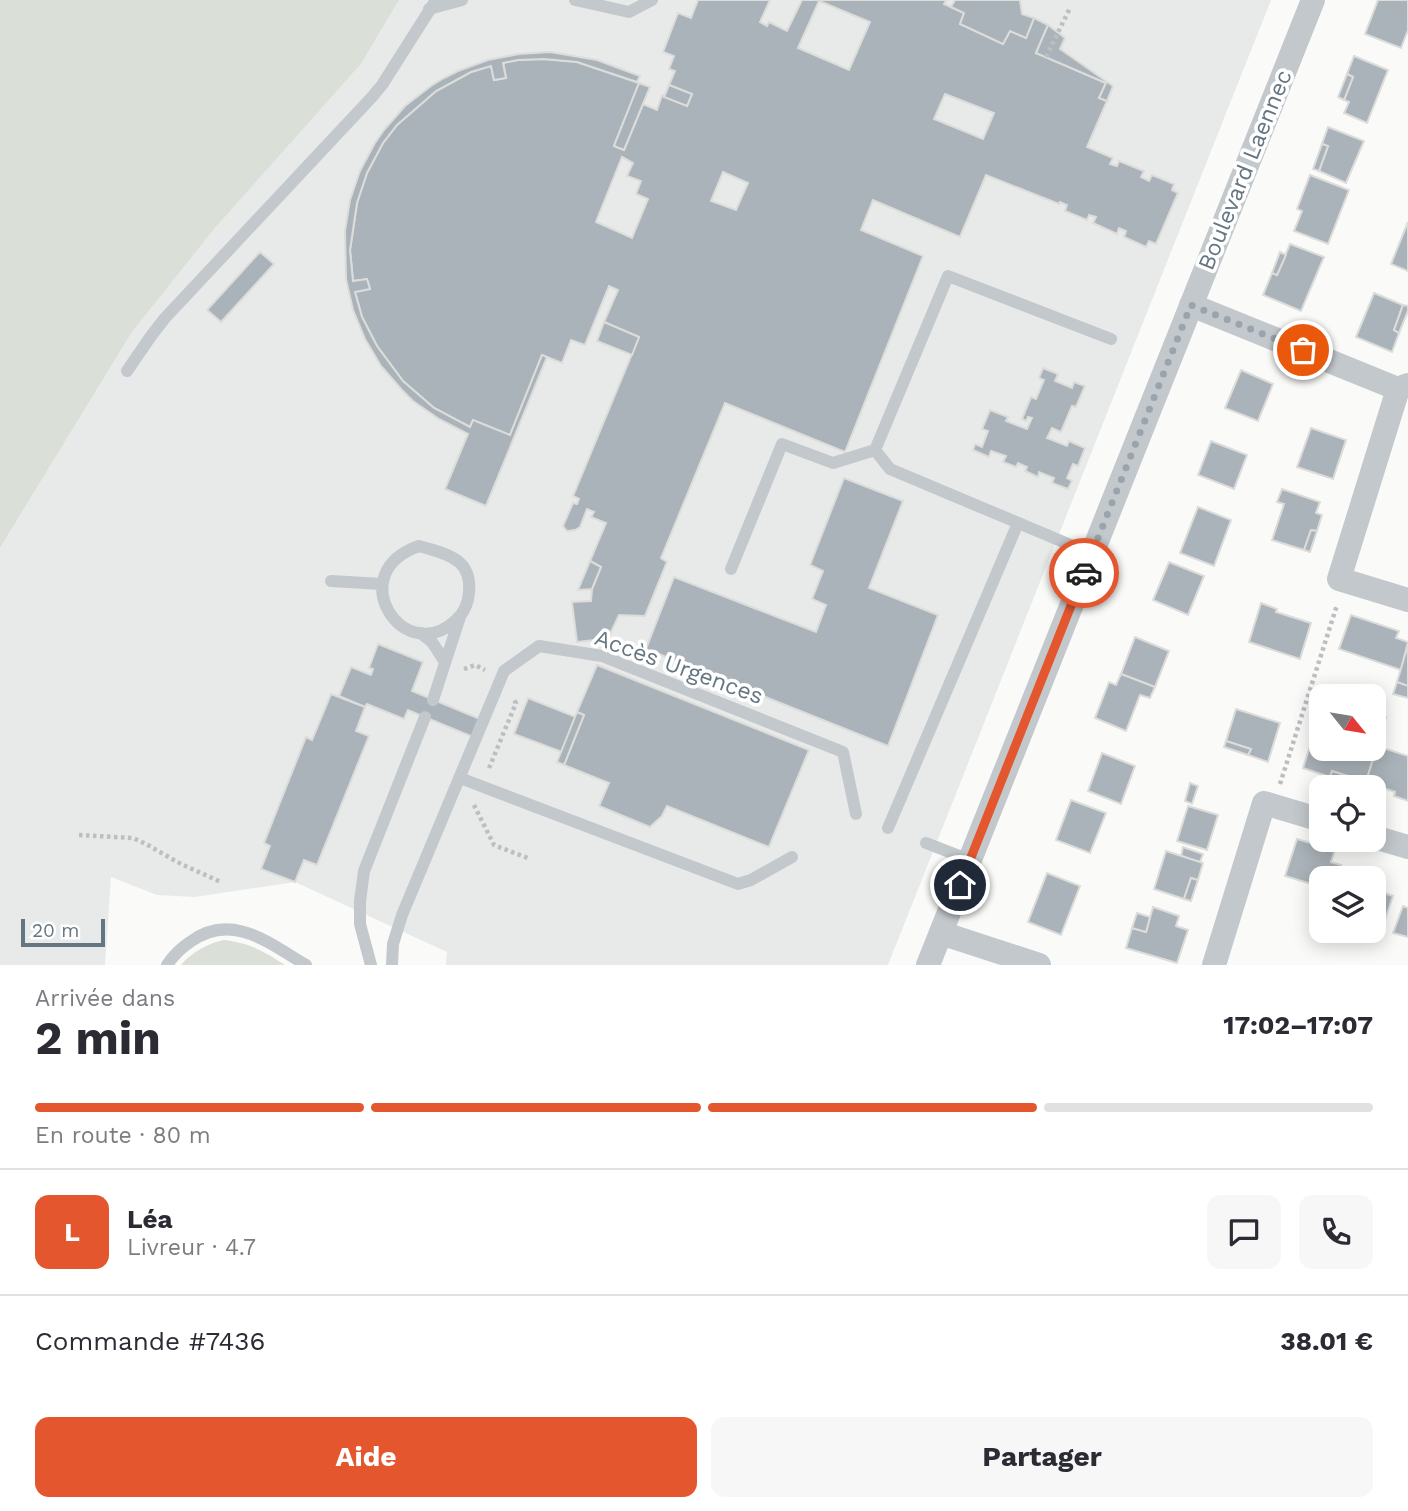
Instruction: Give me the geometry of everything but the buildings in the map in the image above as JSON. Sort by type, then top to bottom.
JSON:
[{"type":"street","name":"Boulevard Laennec","points":[[928,965],[1313,0]]},
{"type":"street","points":[[1191,305],[1403,387],[1339,579],[1408,600]]},
{"type":"street","points":[[1213,965],[1264,803],[1309,816]]},
{"type":"street","points":[[1386,841],[1408,848]]},
{"type":"street","points":[[941,933],[1039,965]]},
{"type":"lane","points":[[127,371],[165,318],[382,85],[432,5],[462,0]]},
{"type":"lane","points":[[575,0],[629,12],[652,0]]},
{"type":"lane","points":[[875,450],[948,276],[1111,339]]},
{"type":"lane","points":[[731,569],[782,444],[833,463],[875,450]]},
{"type":"lane","points":[[875,450],[890,469],[1091,554]]},
{"type":"lane","points":[[888,828],[1018,523]]},
{"type":"lane","points":[[433,700],[460,617],[467,604],[470,590],[467,576],[461,564],[419,545],[398,555],[388,566],[382,583],[382,595],[386,609],[395,621],[407,629],[435,633],[449,627],[460,617]]},
{"type":"lane","points":[[331,581],[382,583]]},
{"type":"lane","points":[[421,633],[432,642],[445,662]]},
{"type":"lane","name":"Accès Urgences","points":[[392,965],[397,930],[504,671],[539,646],[602,656],[843,752],[856,814]]},
{"type":"lane","points":[[371,965],[360,924],[359,901],[364,871],[425,717]]},
{"type":"lane","points":[[460,778],[738,884],[751,880],[792,857]]},
{"type":"lane","points":[[926,843],[970,860]]},
{"type":"lane","points":[[167,965],[181,948],[201,935],[235,929],[258,937],[306,965]]},
{"type":"path","points":[[1046,57],[1070,8]]},
{"type":"path","points":[[1273,806],[1345,581]]},
{"type":"path","points":[[474,804],[494,845],[528,858]]},
{"type":"path","points":[[79,835],[133,838],[221,882]]},
{"type":"shaded area","points":[[0,0],[399,0],[361,64],[215,228],[132,332],[0,548]]},
{"type":"shaded area","points":[[399,0],[1271,0],[888,965],[446,965],[447,952],[295,882],[195,897],[157,895],[111,877],[105,965],[0,965],[0,548],[132,332],[215,228],[361,64]]},
{"type":"shaded area","points":[[223,940],[256,948],[285,965],[181,965],[200,949]]},
{"type":"way so far","points":[[1084,573],[1191,305],[1303,350]]},
{"type":"route","points":[[960,885],[1084,573]]}]
